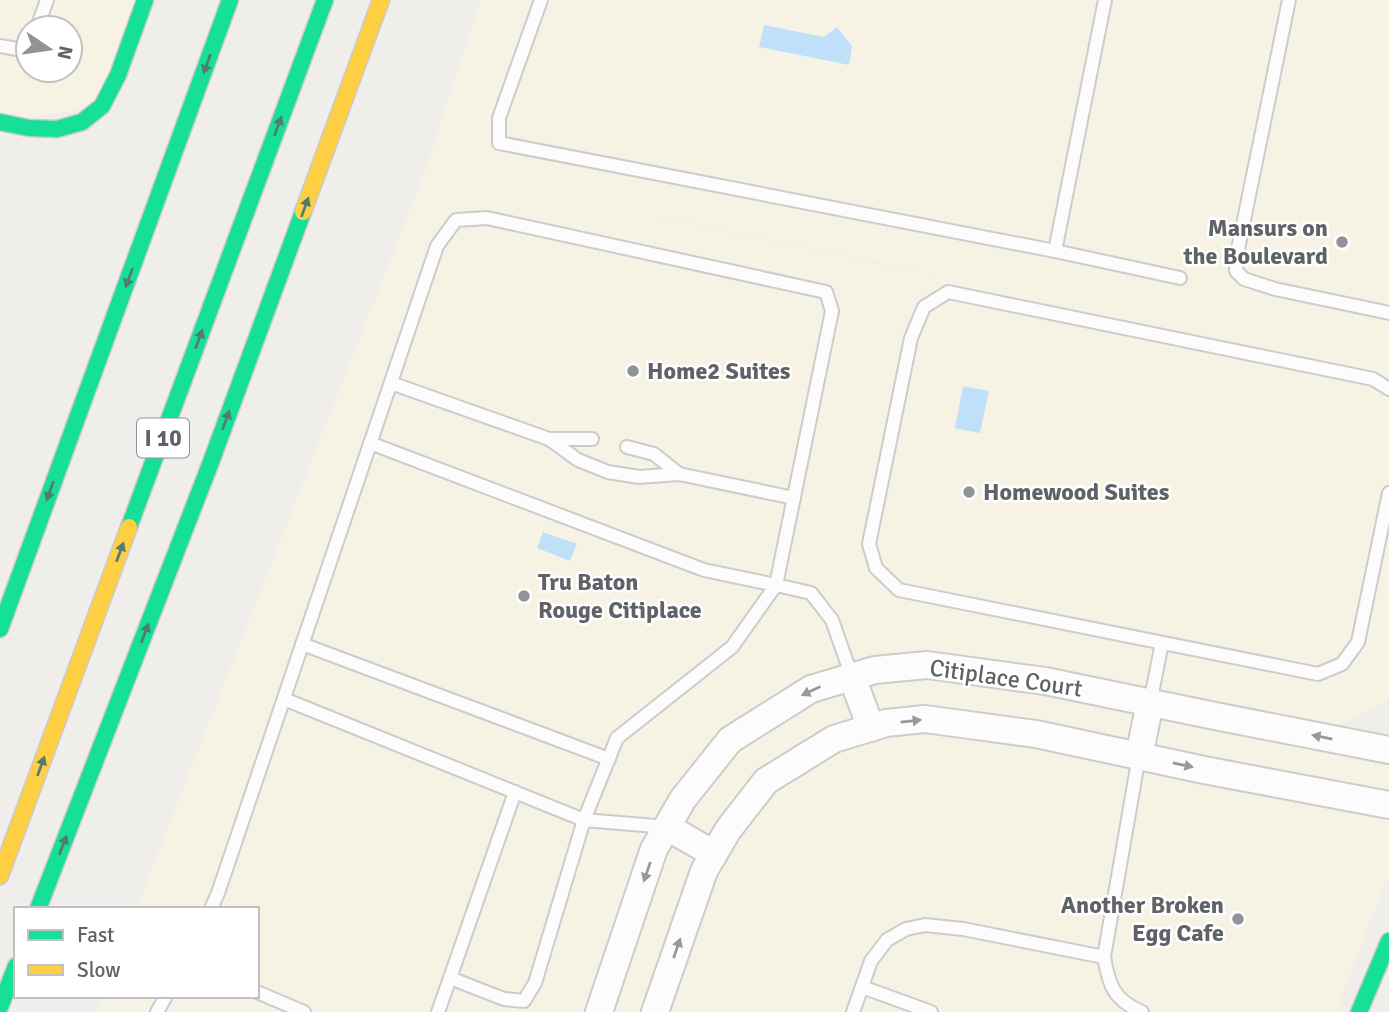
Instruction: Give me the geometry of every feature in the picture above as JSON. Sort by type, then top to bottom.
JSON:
[{"type":"main road","points":[[0,122],[29,128],[57,129],[82,122],[102,106],[118,75],[145,0]]},
{"type":"main road","points":[[0,629],[230,0]]},
{"type":"main road","name":"I 10","points":[[0,876],[325,0]]},
{"type":"main road","points":[[39,907],[211,462],[382,0]]},
{"type":"main road","points":[[1359,1012],[1389,941]]},
{"type":"main road","points":[[0,1007],[14,971]]},
{"type":"street","name":"Citiplace Court","points":[[598,1012],[654,849],[683,799],[730,740],[811,689],[875,670],[926,664],[1045,681],[1389,750]]},
{"type":"street","points":[[852,677],[871,728]]},
{"type":"street","points":[[1139,756],[1150,703]]},
{"type":"street","points":[[654,1012],[704,871],[728,830],[766,781],[834,739],[886,723],[925,719],[1036,734],[1389,805]]},
{"type":"street","points":[[667,827],[714,854]]},
{"type":"lane","points":[[541,0],[499,118],[499,143],[1055,251],[1180,278]]},
{"type":"lane","points":[[1055,251],[1105,0]]},
{"type":"lane","points":[[1289,0],[1238,249],[1236,271],[1244,279],[1275,289],[1389,313]]},
{"type":"lane","points":[[212,907],[437,246],[456,220],[487,218],[826,292],[832,311],[776,585],[732,647],[617,738],[584,820],[535,983],[524,1001],[504,999],[450,978]]},
{"type":"lane","points":[[1389,389],[1373,379],[948,292],[924,307],[911,338],[869,544],[876,568],[899,590],[1318,674],[1342,664],[1357,642],[1389,493]]},
{"type":"lane","points":[[390,383],[549,439],[578,460],[608,472],[639,477],[679,474],[794,498]]},
{"type":"lane","points":[[549,439],[592,439]]},
{"type":"lane","points":[[370,443],[704,570],[811,593],[832,620],[852,677]]},
{"type":"lane","points":[[626,447],[654,454],[679,474]]},
{"type":"lane","points":[[1150,703],[1162,643]]},
{"type":"lane","points":[[302,645],[609,759]]},
{"type":"lane","points":[[284,699],[584,820],[667,827]]},
{"type":"lane","points":[[1139,756],[1104,957],[1108,982],[1119,998],[1128,1006],[1142,1012]]},
{"type":"lane","points":[[438,1012],[515,792]]},
{"type":"lane","points":[[853,1012],[871,961],[887,940],[906,929],[925,925],[963,929],[1104,957]]},
{"type":"lane","points":[[862,987],[932,1012]]},
{"type":"lane","points":[[259,993],[304,1012]]},
{"type":"shaded area","points":[[0,0],[141,0],[102,106],[0,122]]},
{"type":"shaded area","points":[[480,0],[1389,0],[1389,700],[1320,736],[1389,750],[1389,879],[1383,888],[1336,1012],[96,1012],[101,998],[259,998],[259,907],[137,907],[426,169]],"holes":[[[658,216],[992,286],[879,264],[657,217]]]},
{"type":"water","points":[[764,25],[824,37],[837,27],[852,46],[849,65],[759,47]]},
{"type":"water","points":[[963,386],[989,391],[980,433],[955,428]]},
{"type":"water","points":[[543,532],[577,544],[570,561],[537,548]]},
{"type":"traffic: fast","points":[[0,122],[29,128],[57,129],[82,122],[102,106],[118,75],[145,0]]},
{"type":"traffic: fast","points":[[0,629],[230,0]]},
{"type":"traffic: fast","points":[[129,527],[325,0]]},
{"type":"traffic: fast","points":[[39,907],[211,462],[303,212]]},
{"type":"traffic: fast","points":[[1359,1012],[1389,941]]},
{"type":"traffic: fast","points":[[0,1007],[14,971]]},
{"type":"traffic: slow","points":[[303,212],[381,0]]},
{"type":"traffic: slow","points":[[0,876],[129,527]]},
{"type":"place","name":"Mansurs on the Boulevard","points":[[1342,242]]},
{"type":"place","name":"Home2 Suites","points":[[633,371]]},
{"type":"place","name":"Homewood Suites","points":[[969,492]]},
{"type":"place","name":"Tru Baton Rouge Citiplace","points":[[524,596]]},
{"type":"place","name":"Another Broken Egg Cafe","points":[[1238,919]]}]
